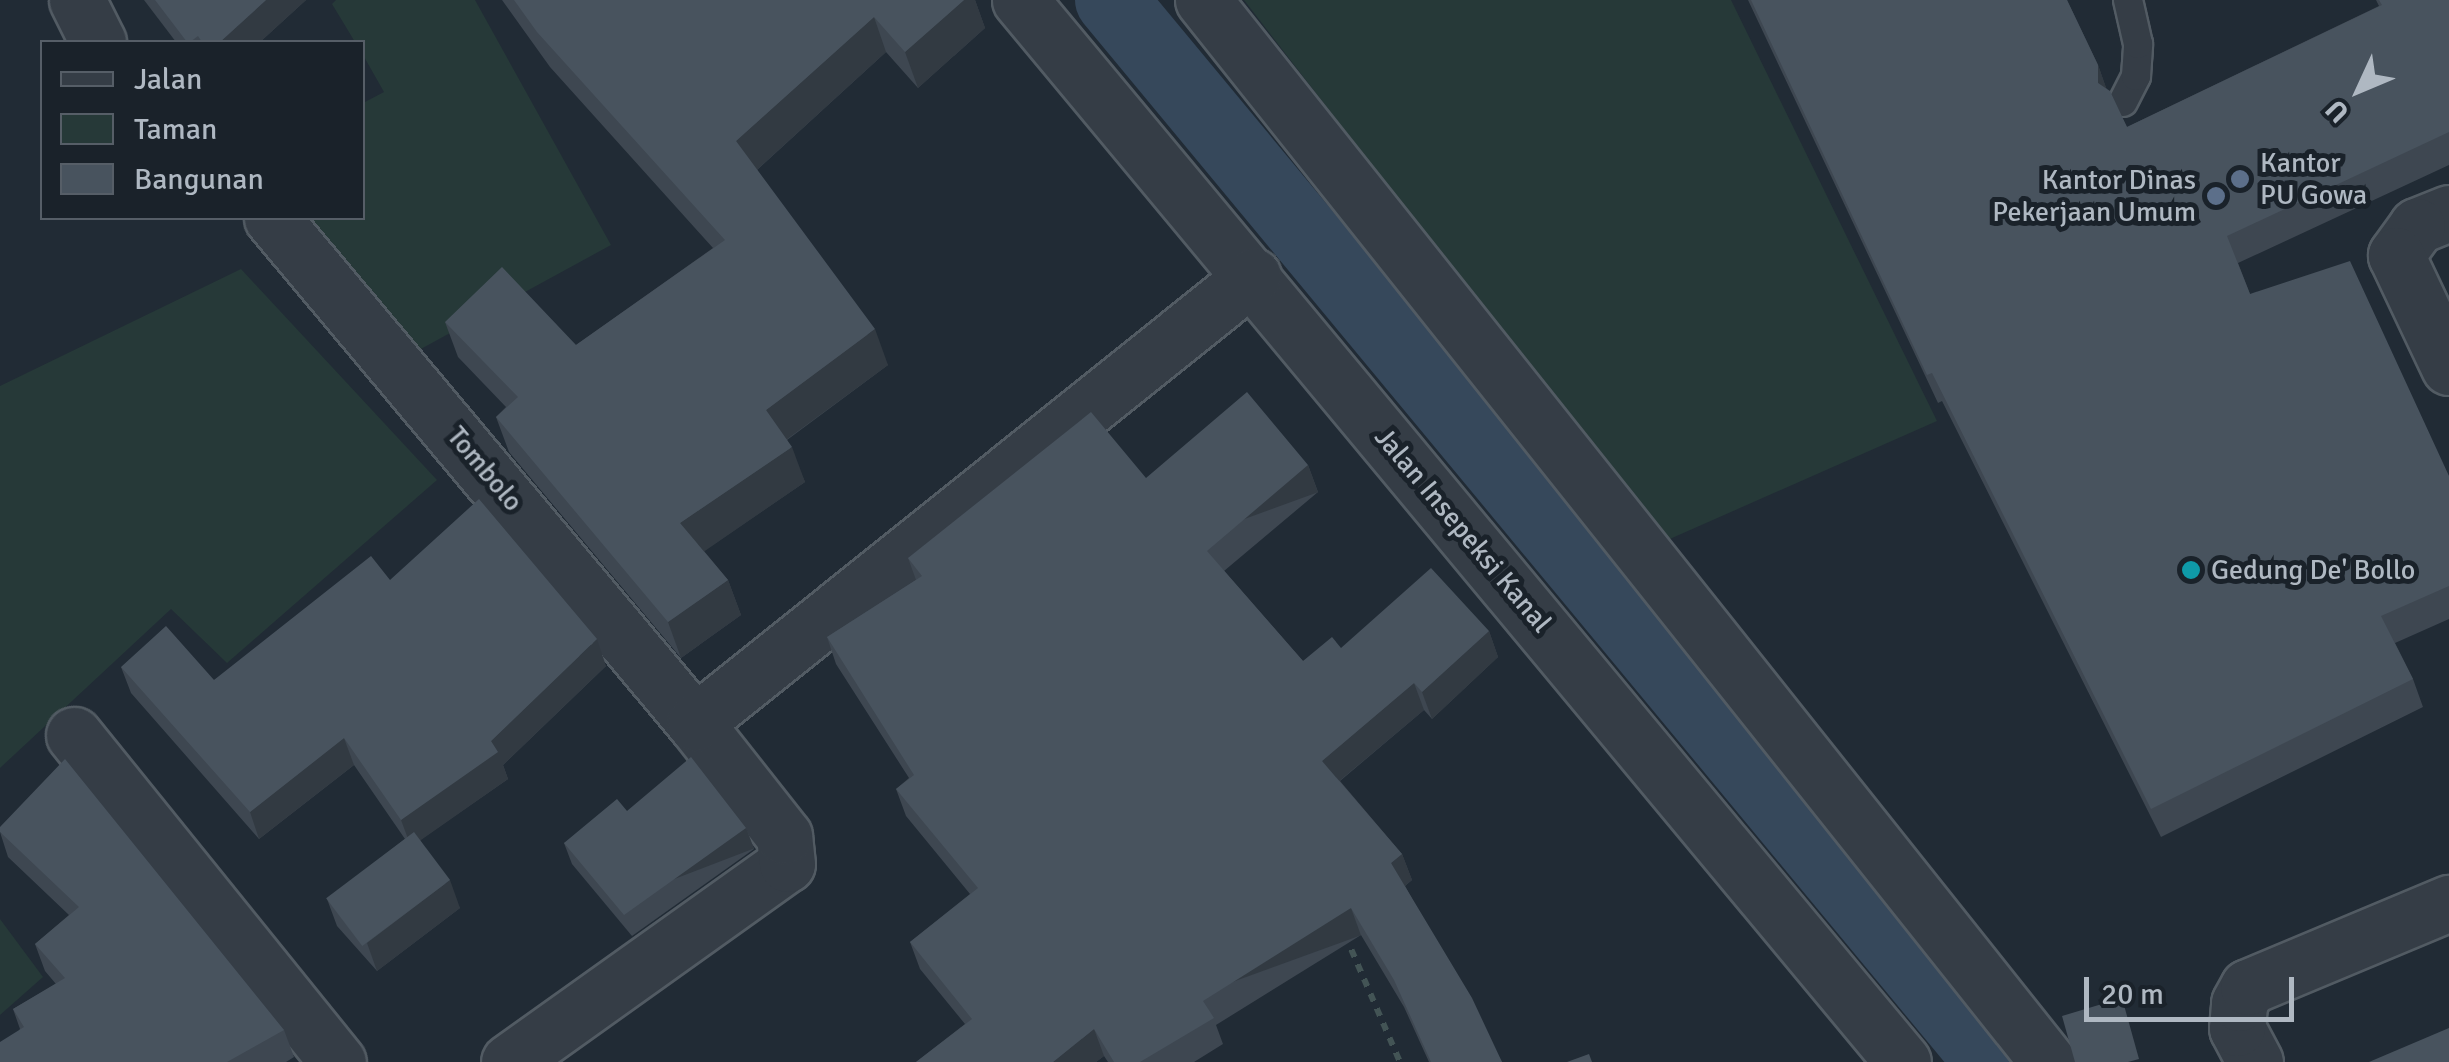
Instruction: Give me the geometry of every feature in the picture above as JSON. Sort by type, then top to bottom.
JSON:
[{"type":"street","points":[[77,0],[97,40]]},
{"type":"street","name":"Jalan Insepeksi Kanal","points":[[1020,0],[1903,1062]]},
{"type":"street","points":[[1203,0],[2048,1062]]},
{"type":"street","points":[[2449,213],[2417,226],[2396,255],[2449,366]]},
{"type":"street","name":"Tombolo","points":[[274,220],[695,723],[784,836],[787,864],[510,1062]]},
{"type":"street","points":[[695,723],[1253,276]]},
{"type":"street","points":[[74,735],[338,1062]]},
{"type":"street","points":[[2255,1062],[2238,1028],[2239,1002],[2248,987],[2449,902]]},
{"type":"lane","points":[[2123,102],[2136,76],[2138,44],[2128,0]]},
{"type":"path","points":[[1343,929],[1400,1062]]},
{"type":"green space","points":[[336,0],[475,0],[611,245],[419,350],[303,220],[365,220],[365,102],[384,92],[365,59],[365,40],[354,40],[332,4]]},
{"type":"green space","points":[[1244,0],[1731,0],[1937,421],[1663,542]]},
{"type":"green space","points":[[241,269],[437,480],[227,663],[171,609],[0,768],[0,386]]},
{"type":"green space","points":[[0,919],[43,977],[0,1015]]},
{"type":"building","points":[[155,0],[266,0],[222,40],[201,40],[198,36],[185,40]]},
{"type":"building","points":[[514,0],[964,0],[905,52],[874,17],[736,141],[875,329],[766,410],[792,447],[680,523],[728,580],[668,622],[496,417],[518,397],[445,322],[502,267],[576,345],[725,240],[537,32]]},
{"type":"building","points":[[1751,0],[2067,0],[2098,65],[2098,83],[2110,91],[2127,127],[2382,5],[2379,0],[2449,0],[2449,132],[2227,236],[2250,294],[2350,261],[2449,476],[2449,586],[2381,616],[2413,679],[2151,809],[1932,373],[1927,375]]},
{"type":"building","points":[[1247,392],[1308,465],[1207,551],[1303,661],[1332,637],[1341,648],[1431,568],[1489,631],[1422,692],[1414,683],[1322,761],[1402,854],[1391,863],[1472,998],[1502,1062],[1431,1062],[1394,980],[1351,908],[1203,1001],[1214,1018],[1140,1062],[1114,1062],[1094,1029],[1053,1062],[916,1062],[972,1019],[910,942],[978,888],[896,789],[914,775],[827,637],[922,576],[908,558],[1091,412],[1146,478]]},
{"type":"building","points":[[479,499],[597,639],[491,741],[498,752],[401,820],[344,738],[250,812],[121,667],[166,626],[214,680],[371,556],[390,580]]},
{"type":"building","points":[[691,757],[746,828],[624,915],[564,843],[617,799],[627,811]]},
{"type":"building","points":[[65,759],[284,1030],[227,1062],[0,1062],[0,1042],[24,1027],[13,1009],[65,978],[35,944],[79,907],[0,832],[0,827]]},
{"type":"building","points":[[414,832],[450,880],[362,946],[326,898]]},
{"type":"building","points":[[2122,998],[2139,1059],[2075,1062],[2062,1016]]},
{"type":"building","points":[[2449,1028],[2449,1062],[2369,1062]]},
{"type":"building","points":[[1589,1054],[1592,1062],[1567,1062]]},
{"type":"waterway","points":[[1111,0],[1991,1062]]},
{"type":"place","name":"Kantor PU Gowa","points":[[2240,179]]},
{"type":"place","name":"Kantor Dinas Pekerjaan Umum","points":[[2216,196]]},
{"type":"place","name":"Gedung De' Bollo","points":[[2191,570]]}]
